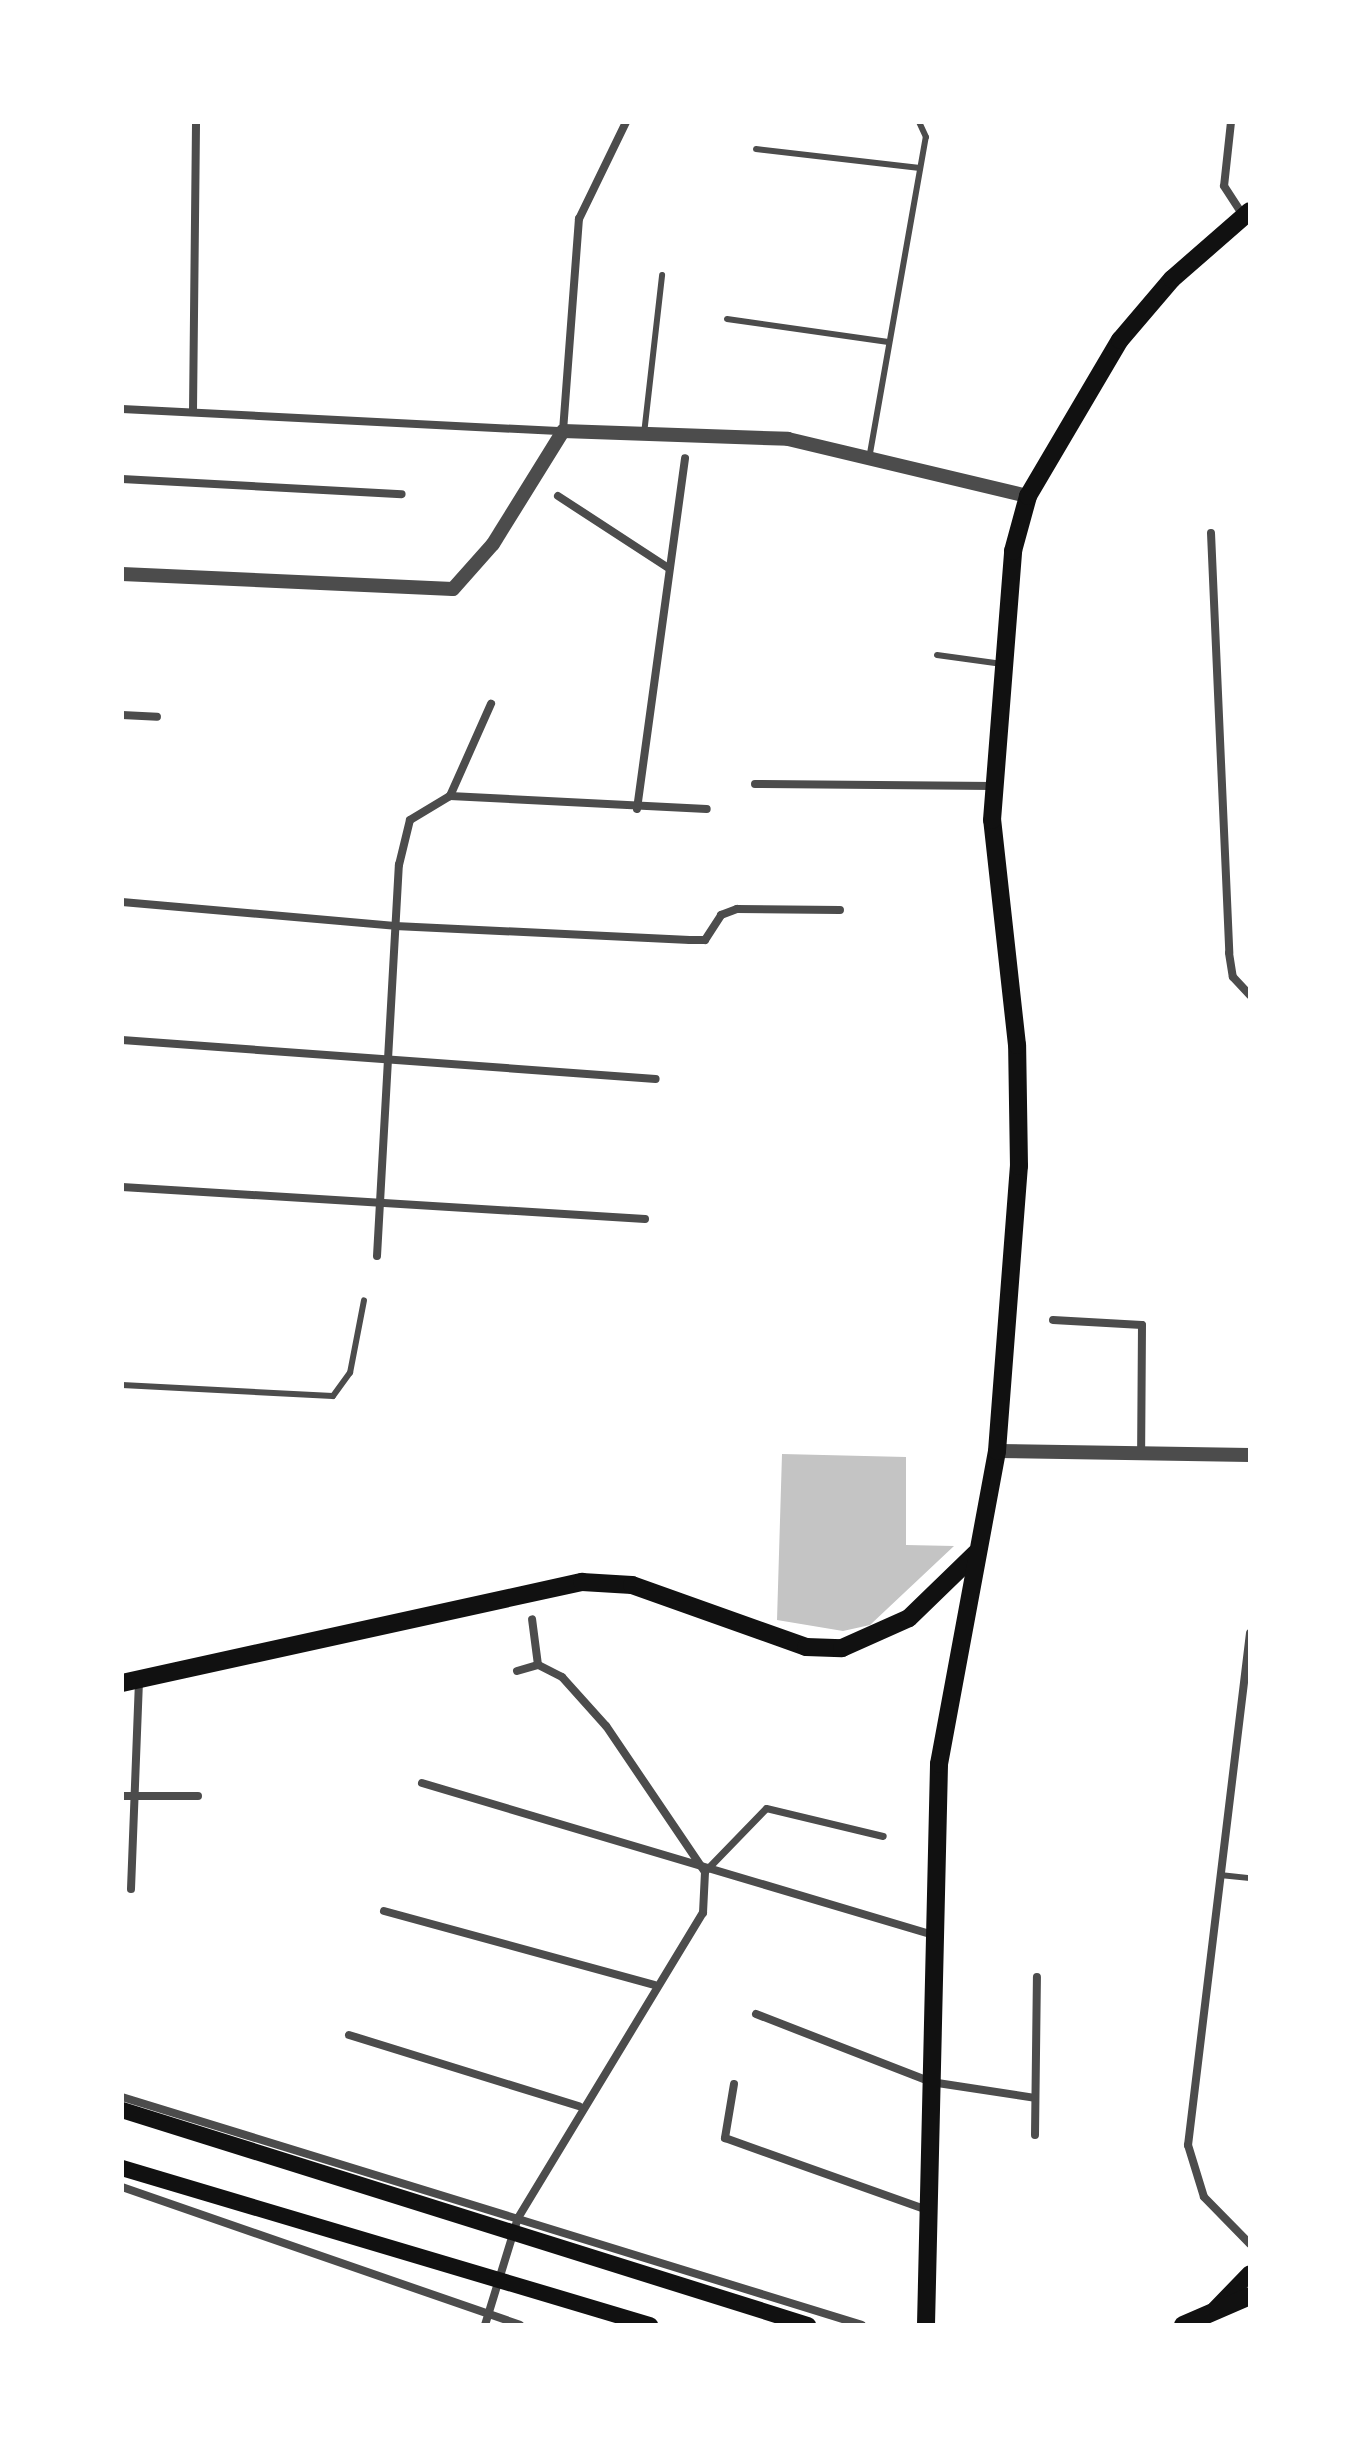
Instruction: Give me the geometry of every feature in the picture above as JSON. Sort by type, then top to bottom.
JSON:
[{"type":"main road","points":[[926,2325],[931,2082],[930,1934],[939,1764],[997,1451],[1019,1166],[1017,1045],[994,786],[1013,551],[1028,496],[1120,340],[1172,279],[1247,214]]},
{"type":"main road","points":[[130,1682],[582,1582],[632,1585],[806,1647],[842,1648],[909,1618],[976,1553]]},
{"type":"main road","points":[[122,2110],[808,2325]]},
{"type":"main road","points":[[122,2168],[650,2325]]},
{"type":"main road","points":[[1215,2310],[1250,2273]]},
{"type":"main road","points":[[1183,2325],[1250,2296]]},
{"type":"street","points":[[193,411],[196,122]]},
{"type":"street","points":[[122,574],[453,589],[493,544],[563,431],[579,219],[626,122]]},
{"type":"street","points":[[1231,122],[1224,186],[1247,214]]},
{"type":"street","points":[[122,409],[788,439],[869,462],[1028,496]]},
{"type":"street","points":[[637,809],[667,567],[685,458]]},
{"type":"street","points":[[122,479],[402,494]]},
{"type":"street","points":[[558,496],[667,567]]},
{"type":"street","points":[[1211,533],[1229,953],[1233,977],[1250,995]]},
{"type":"street","points":[[450,796],[491,704]]},
{"type":"street","points":[[122,715],[157,717]]},
{"type":"street","points":[[755,784],[994,786]]},
{"type":"street","points":[[377,1256],[395,926],[410,820],[450,796],[637,809],[707,809]]},
{"type":"street","points":[[122,902],[395,926],[690,940],[705,940],[721,915],[737,909],[840,910]]},
{"type":"street","points":[[122,1040],[386,1062],[656,1079]]},
{"type":"street","points":[[122,1187],[645,1219]]},
{"type":"street","points":[[1053,1320],[1142,1325],[1141,1453]]},
{"type":"street","points":[[997,1451],[1250,1455]]},
{"type":"street","points":[[532,1619],[538,1665]]},
{"type":"street","points":[[1250,1633],[1188,2145],[1204,2197],[1250,2244]]},
{"type":"street","points":[[485,2325],[518,2218],[579,2106],[703,1913],[705,1872],[606,1726],[562,1677],[538,1665],[517,1671]]},
{"type":"street","points":[[130,1682],[140,1796],[131,1889]]},
{"type":"street","points":[[422,1783],[705,1872],[930,1934]]},
{"type":"street","points":[[122,1796],[198,1796]]},
{"type":"street","points":[[705,1872],[766,1808],[883,1836]]},
{"type":"street","points":[[384,1911],[654,1985]]},
{"type":"street","points":[[1035,2135],[1037,1977]]},
{"type":"street","points":[[756,2014],[931,2082],[1035,2098]]},
{"type":"street","points":[[349,2035],[579,2106]]},
{"type":"street","points":[[734,2084],[725,2138],[928,2210]]},
{"type":"street","points":[[122,2097],[862,2325]]},
{"type":"street","points":[[122,2187],[520,2325]]},
{"type":"lane","points":[[869,462],[926,137],[919,122]]},
{"type":"lane","points":[[756,149],[920,168]]},
{"type":"lane","points":[[644,434],[662,275]]},
{"type":"lane","points":[[727,319],[888,342]]},
{"type":"lane","points":[[937,655],[1002,664]]},
{"type":"lane","points":[[122,1385],[333,1396],[350,1373],[364,1300]]},
{"type":"lane","points":[[1220,1875],[1250,1878]]},
{"type":"building","points":[[782,1454],[906,1457],[906,1545],[954,1546],[870,1625],[843,1631],[777,1620]]}]
